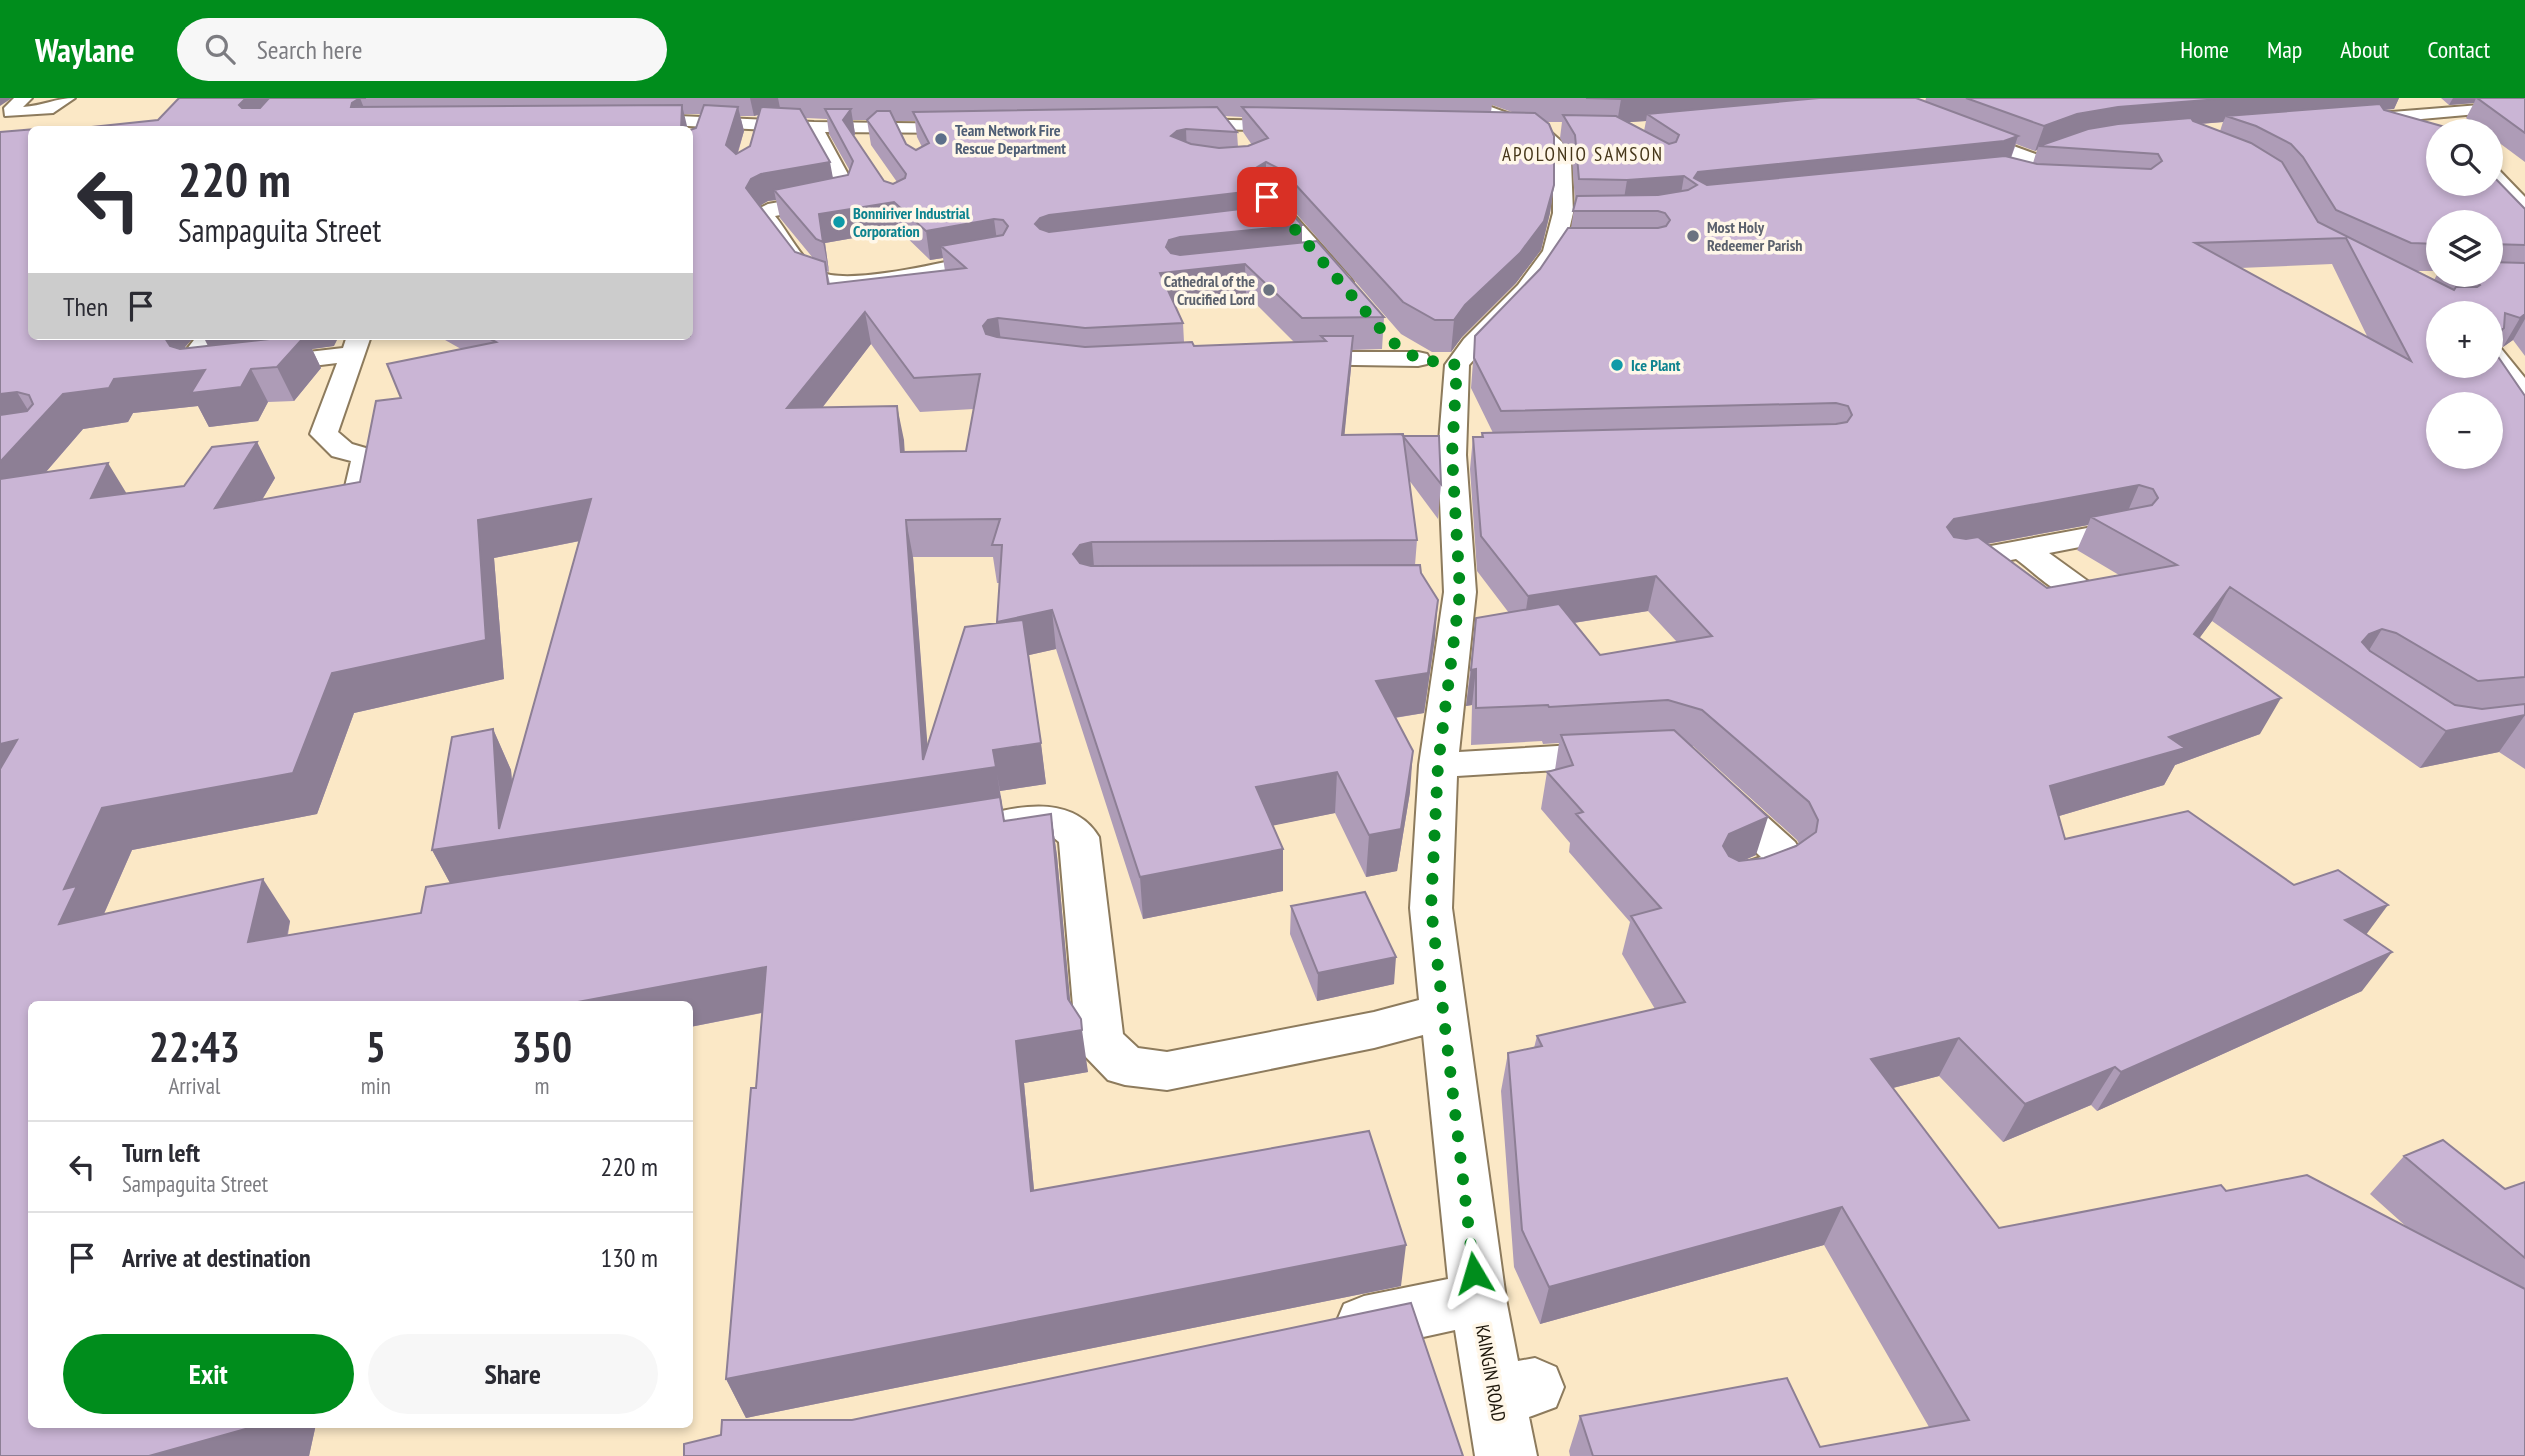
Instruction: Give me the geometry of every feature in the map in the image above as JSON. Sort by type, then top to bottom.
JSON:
[{"type":"street","points":[[24,98],[12,108],[11,113],[47,110],[67,98]]},
{"type":"street","points":[[1452,98],[1553,131]]},
{"type":"street","points":[[2479,98],[2525,113]]},
{"type":"street","points":[[2360,120],[2505,108]]},
{"type":"street","points":[[2337,116],[2409,135]]},
{"type":"street","points":[[808,118],[847,189],[844,197],[775,208],[766,212],[765,216],[812,276],[831,283],[855,283],[998,257]]},
{"type":"street","points":[[615,119],[701,120],[754,131],[808,118],[875,128],[981,128]]},
{"type":"street","points":[[697,139],[701,120]]},
{"type":"street","points":[[1166,124],[1317,126]]},
{"type":"street","points":[[1224,124],[1238,141]]},
{"type":"street","points":[[1943,125],[2035,160]]},
{"type":"street","points":[[859,144],[875,128]]},
{"type":"street","points":[[909,129],[905,138],[910,149]]},
{"type":"street","points":[[1485,130],[1553,131]]},
{"type":"street","points":[[1276,361],[1418,365],[1457,370],[1473,344],[1526,290],[1569,230],[1562,161],[1553,131]]},
{"type":"street","points":[[2010,168],[2055,153]]},
{"type":"street","points":[[2503,185],[2525,208]]},
{"type":"street","points":[[1271,213],[1324,261],[1357,301]]},
{"type":"street","points":[[1298,264],[1324,261]]},
{"type":"street","points":[[206,340],[199,349],[202,358],[198,372],[355,345],[324,433],[342,450],[366,457],[354,513]]},
{"type":"street","points":[[1391,341],[1418,365]]},
{"type":"street","points":[[2503,367],[2525,395]]},
{"type":"street","name":"KAINGIN ROAD","points":[[1457,370],[1466,454],[1447,591],[1431,908],[1478,1299],[1514,1390],[1506,1456]]},
{"type":"street","points":[[1953,562],[2126,530]]},
{"type":"street","points":[[2022,550],[2085,594]]},
{"type":"street","points":[[1438,765],[1647,752]]},
{"type":"street","points":[[1699,776],[1781,852],[1782,865],[1735,883]]},
{"type":"street","points":[[964,829],[1056,819],[1079,837],[1100,1041],[1125,1066],[1167,1071],[1374,1030],[1443,1011]]},
{"type":"street","points":[[1313,1333],[1478,1299]]},
{"type":"building","points":[[179,98],[246,98],[239,105],[242,108],[260,108],[269,98],[360,98],[352,103],[351,107],[682,105],[681,126],[101,126],[158,120]]},
{"type":"building","points":[[1819,98],[1916,98],[2018,136],[2004,141],[1698,172],[1694,178],[1707,185],[2005,156],[2037,164],[2151,169],[2162,161],[2158,154],[2039,146],[2088,129],[2191,118],[2251,143],[2282,162],[2318,222],[2426,276],[2426,287],[2448,287],[2454,290],[2456,287],[2503,287],[2503,262],[2525,263],[2525,314],[2520,318],[2505,313],[2503,329],[2503,301],[2426,301],[2426,378],[2503,378],[2503,364],[2525,396],[2525,677],[2478,681],[2396,633],[2382,629],[2369,634],[2362,642],[2370,651],[2455,705],[2482,709],[2525,704],[2525,715],[2446,731],[2230,587],[2194,634],[2281,698],[2169,737],[2185,748],[2050,786],[2065,839],[2188,811],[2294,885],[2338,870],[2388,905],[2345,920],[2392,952],[2121,1072],[2115,1067],[2025,1104],[1959,1038],[1871,1059],[1999,1228],[2221,1185],[2226,1191],[2307,1175],[2525,1289],[2525,1456],[1593,1456],[1580,1416],[1787,1378],[1820,1447],[1969,1420],[1842,1207],[1549,1287],[1522,1230],[1508,1053],[1542,1046],[1537,1036],[1685,1002],[1631,916],[1661,908],[1576,814],[1583,812],[1547,772],[1573,765],[1561,735],[1674,730],[1768,817],[1729,834],[1723,846],[1729,856],[1739,861],[1764,858],[1796,846],[1816,832],[1818,820],[1809,802],[1702,710],[1668,700],[1476,708],[1476,669],[1471,670],[1476,618],[1559,604],[1600,655],[1712,636],[1656,576],[1528,596],[1481,536],[1473,437],[1483,437],[1482,433],[1836,424],[1847,422],[1852,415],[1848,406],[1836,403],[1501,411],[1474,358],[1475,336],[1540,269],[1568,228],[1658,228],[1666,226],[1670,220],[1665,213],[1658,211],[1573,211],[1577,196],[1658,195],[1688,190],[1697,185],[1684,176],[1627,180],[1579,179],[1575,135],[1563,115],[1616,116],[1669,144],[1676,142],[1679,135],[1647,114]],"holes":[[[2346,238],[2411,361],[2195,243]],[[2139,485],[2153,489],[2158,498],[2152,505],[2091,517],[2177,565],[2047,588],[1978,537],[1954,537],[1947,527],[1954,519]]]},
{"type":"building","points":[[1966,98],[2232,98],[2118,107],[2077,114],[2044,126]]},
{"type":"building","points":[[2477,98],[2525,98],[2525,133]]},
{"type":"building","points":[[2380,104],[2384,110],[2426,122],[2426,196],[2503,196],[2503,186],[2525,209],[2525,245],[2503,244],[2503,210],[2426,210],[2426,244],[2411,243],[2336,210],[2303,157],[2291,144],[2256,126],[2226,116]]},
{"type":"building","points":[[704,105],[738,107],[726,145],[736,154],[750,146],[761,107],[800,109],[830,162],[761,174],[751,179],[746,188],[795,252],[825,262],[828,284],[966,268],[941,246],[1003,235],[1008,226],[1003,220],[994,219],[926,231],[894,202],[819,214],[823,242],[816,239],[774,190],[848,175],[853,161],[825,109],[851,109],[843,120],[884,181],[893,184],[905,178],[906,174],[867,120],[877,111],[890,111],[906,144],[916,150],[929,143],[913,112],[1217,107],[1237,132],[1186,129],[1171,136],[1191,144],[1219,148],[1248,146],[1268,138],[1242,107],[1535,113],[1549,124],[1554,136],[1554,185],[1544,221],[1520,253],[1465,305],[1454,320],[1435,320],[1403,302],[1294,183],[1278,168],[1266,162],[1254,169],[1270,189],[1049,215],[1040,218],[1035,224],[1049,232],[1283,204],[1302,225],[1180,237],[1169,240],[1166,247],[1171,253],[1180,255],[1317,241],[1384,317],[1302,318],[1245,264],[1160,273],[1183,323],[1085,328],[998,318],[988,320],[983,326],[986,334],[997,337],[1085,347],[1192,342],[1194,346],[1326,341],[1321,336],[1353,336],[1342,435],[1403,434],[1417,540],[1092,542],[1080,545],[1073,554],[1080,563],[1091,566],[1420,565],[1421,573],[1438,600],[1428,673],[1376,681],[1413,751],[1401,829],[1369,835],[1337,772],[1256,787],[1283,849],[1140,877],[1052,610],[997,622],[1002,545],[992,545],[1000,519],[906,520],[923,760],[965,627],[1023,620],[1041,743],[993,750],[996,767],[432,850],[452,737],[493,729],[499,829],[591,499],[478,520],[486,640],[332,673],[293,773],[102,808],[64,889],[77,886],[59,924],[263,879],[248,942],[421,913],[426,887],[1000,797],[1004,821],[1051,814],[1068,999],[1081,1019],[1082,1030],[1016,1041],[1031,1191],[1369,1131],[1406,1245],[726,1379],[751,1088],[756,1088],[766,967],[583,1001],[28,1001],[28,1428],[249,1428],[149,1456],[0,1456],[0,769],[17,740],[0,744],[0,479],[108,463],[91,498],[184,486],[212,447],[257,442],[215,508],[360,482],[376,401],[401,398],[387,364],[496,342],[492,340],[693,340],[693,129],[696,128]],"holes":[[[865,312],[914,378],[980,374],[966,451],[901,452],[897,406],[787,408]]]},
{"type":"building","points":[[28,130],[28,340],[166,340],[170,346],[180,349],[260,340],[301,340],[277,367],[251,369],[241,387],[191,393],[205,370],[114,379],[109,388],[63,394],[0,462],[0,415],[27,411],[33,404],[29,395],[17,392],[0,394],[0,132]]},
{"type":"building","points":[[1403,436],[1439,436],[1441,484]]},
{"type":"building","points":[[1365,892],[1396,957],[1318,973],[1291,906]]},
{"type":"building","points":[[2443,1140],[2505,1189],[2525,1182],[2525,1258],[2404,1156]]},
{"type":"building","points":[[1411,1303],[1463,1456],[684,1456],[684,1444],[721,1435],[722,1420],[852,1420]]},
{"type":"place","name":"Team Network Fire Rescue Department","points":[[941,139]]},
{"type":"place","name":"Bonniriver Industrial Corporation","points":[[839,222]]},
{"type":"place","name":"Most Holy Redeemer Parish","points":[[1693,236]]},
{"type":"place","name":"Cathedral of the Crucified Lord","points":[[1269,290]]},
{"type":"place","name":"Ice Plant","points":[[1617,365]]},
{"type":"district","name":"APOLONIO SAMSON","points":[[1583,154]]},
{"type":"route","points":[[1267,197],[1402,351],[1418,359],[1457,365],[1452,455],[1460,592],[1438,765],[1431,908],[1474,1273]]}]
